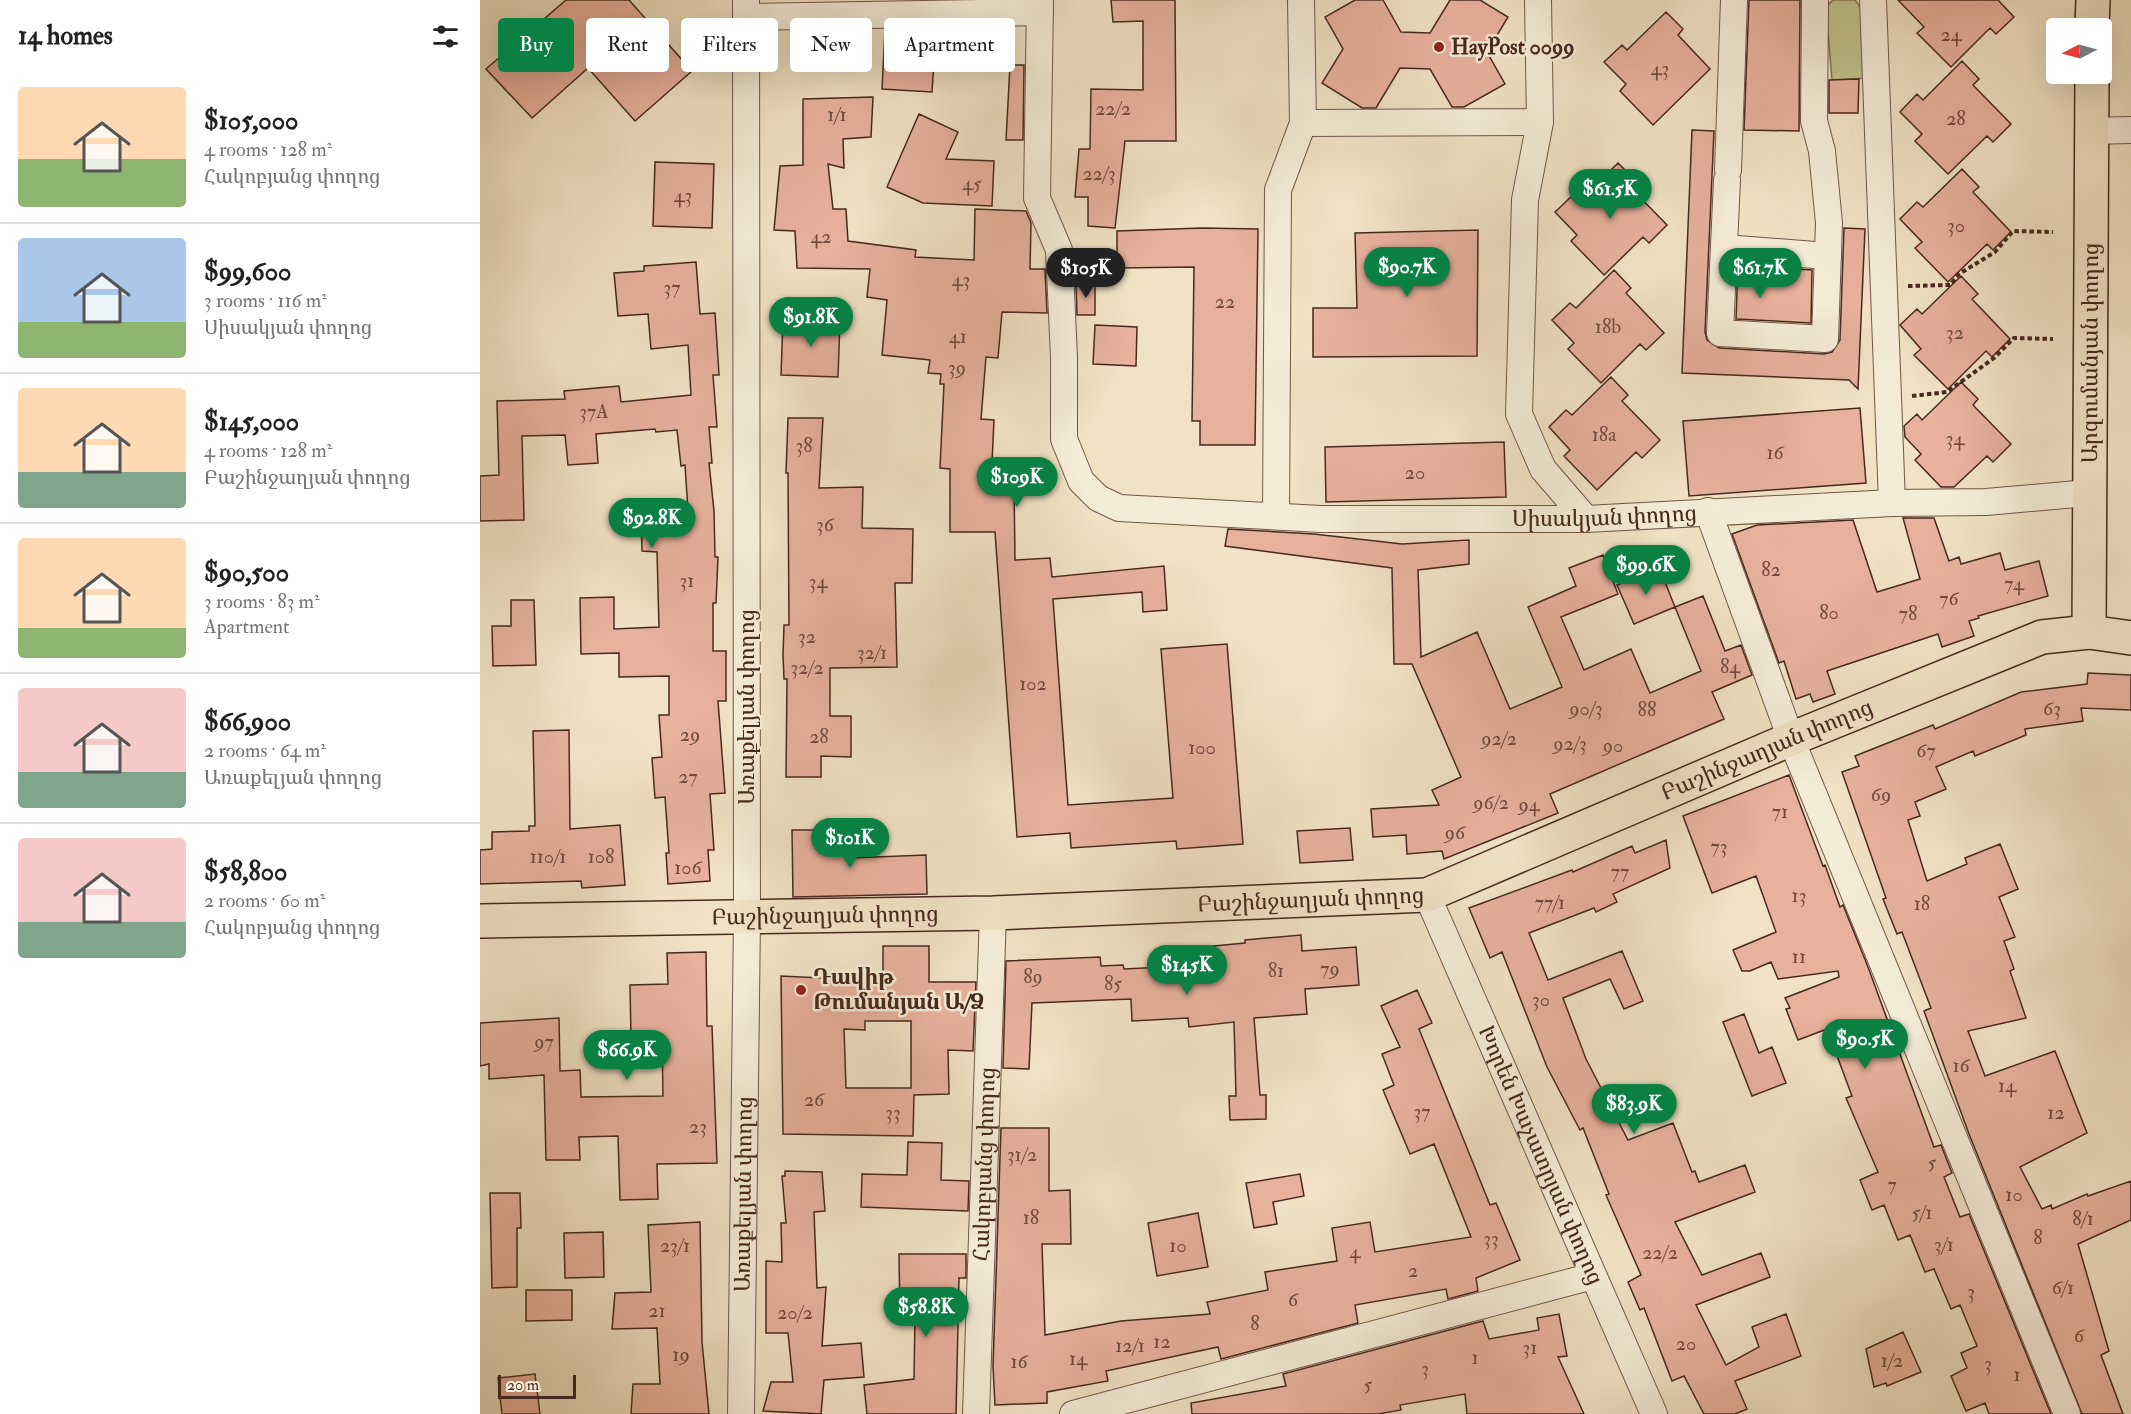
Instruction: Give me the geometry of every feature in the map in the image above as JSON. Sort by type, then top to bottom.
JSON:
[{"type":"main road","points":[[2092,18],[2093,0]]},
{"type":"main road","name":"Արզումանյան փողոց","points":[[2089,632],[2092,84]]},
{"type":"main road","points":[[2089,632],[2131,638]]},
{"type":"main road","name":"Բաշինջաղյան փողոց","points":[[480,921],[993,913],[1427,895],[1791,739],[2042,637],[2089,632]]},
{"type":"street","points":[[1276,516],[1278,190],[1303,123],[1301,0]]},
{"type":"street","points":[[1538,0],[1540,122],[1525,200],[1519,414],[1543,470],[1586,519]]},
{"type":"street","points":[[1734,0],[1720,333],[1825,339],[1829,223],[1823,161],[1814,121],[1815,0]]},
{"type":"street","points":[[1873,0],[1892,503]]},
{"type":"street","points":[[746,8],[1040,6]]},
{"type":"street","name":"Սիսակյան փողոց","points":[[1040,6],[1037,198],[1059,250],[1064,357],[1064,439],[1081,481],[1098,498],[1119,508],[1321,519],[1586,519],[1892,503],[1986,502],[2088,493]]},
{"type":"street","name":"Առաքելյան փողոց","points":[[741,1414],[747,917],[746,8]]},
{"type":"street","points":[[1303,123],[1540,122]]},
{"type":"street","points":[[2091,131],[2131,130]]},
{"type":"street","points":[[1724,248],[1828,256]]},
{"type":"street","points":[[1708,511],[1791,739],[2067,1414]]},
{"type":"street","name":"Խորեն Խաչատրյան փողոց","points":[[1427,895],[1654,1414]]},
{"type":"street","name":"Հակոբյանց փողոց","points":[[976,1414],[993,913]]},
{"type":"street","points":[[1073,1414],[1593,1276]]},
{"type":"path","points":[[1883,286],[1950,285],[1959,274],[1995,252],[2013,231],[2053,232]]},
{"type":"path","points":[[1887,399],[1947,392],[1994,358],[2014,338],[2053,339]]},
{"type":"green space","points":[[1833,0],[1855,0],[1865,13],[1868,78],[1832,80],[1826,7]]},
{"type":"building","points":[[566,0],[629,0],[645,18],[586,18],[586,70],[532,118],[486,69],[498,59],[498,72],[574,72],[574,18],[545,18]]},
{"type":"building","points":[[1111,0],[1175,0],[1176,141],[1125,141],[1115,228],[1088,226],[1088,197],[1075,197],[1079,149],[1090,149],[1091,89],[1143,90],[1143,21],[1113,22]]},
{"type":"building","points":[[1355,0],[1383,0],[1401,32],[1430,33],[1450,0],[1480,0],[1508,17],[1487,52],[1505,84],[1464,107],[1452,107],[1430,69],[1400,68],[1376,108],[1362,108],[1322,83],[1343,49],[1325,17]]},
{"type":"building","points":[[1749,0],[1800,0],[1799,131],[1744,130]]},
{"type":"building","points":[[1898,0],[1998,0],[2014,17],[1996,34],[1990,28],[1951,67],[1917,33],[1924,27]]},
{"type":"building","points":[[1666,12],[1683,29],[1678,35],[1710,69],[1653,125],[1620,91],[1626,84],[1604,62],[1622,45],[1627,50]]},
{"type":"building","points":[[669,45],[681,59],[681,72],[691,72],[635,121],[592,72],[669,72]]},
{"type":"building","points":[[884,50],[884,72],[933,72],[932,92],[882,89]]},
{"type":"building","points":[[1962,61],[1979,79],[1973,85],[2011,124],[1993,142],[1987,136],[1948,174],[1915,141],[1922,134],[1900,112],[1917,94],[1923,100]]},
{"type":"building","points":[[1015,65],[1024,65],[1023,140],[1006,140],[1010,72],[1015,72]]},
{"type":"building","points":[[1859,79],[1858,113],[1829,113],[1829,80]]},
{"type":"building","points":[[873,97],[871,137],[843,139],[844,168],[828,164],[833,209],[846,209],[848,241],[916,250],[915,257],[974,260],[975,209],[1026,211],[1031,223],[1030,269],[1045,269],[1047,313],[1002,312],[998,358],[986,357],[981,419],[994,420],[991,484],[1014,483],[1015,560],[1050,558],[1052,577],[1164,566],[1167,610],[1143,612],[1142,592],[1053,599],[1068,805],[1173,798],[1161,649],[1227,644],[1243,844],[1177,849],[1176,841],[1071,848],[1070,833],[1017,837],[995,532],[950,532],[950,469],[940,468],[944,384],[940,384],[941,374],[928,373],[930,360],[882,355],[887,300],[867,297],[870,269],[797,268],[795,231],[774,230],[780,166],[803,165],[803,99]]},
{"type":"building","points":[[919,114],[958,132],[946,159],[994,161],[992,206],[923,203],[887,187]]},
{"type":"building","points":[[1692,130],[1714,131],[1705,332],[1707,340],[1719,348],[1824,354],[1832,352],[1840,340],[1844,228],[1865,229],[1858,389],[1849,380],[1682,373]]},
{"type":"building","points":[[655,162],[714,164],[712,228],[653,226]]},
{"type":"building","points":[[1618,163],[1635,180],[1629,186],[1667,225],[1649,243],[1643,237],[1604,275],[1571,241],[1577,235],[1555,212],[1573,195],[1579,201]]},
{"type":"building","points":[[1962,169],[1979,187],[1973,192],[2011,232],[1993,250],[1987,244],[1948,282],[1915,248],[1922,242],[1900,219],[1917,202],[1923,207]]},
{"type":"building","points":[[1258,229],[1255,445],[1200,445],[1200,421],[1192,421],[1194,267],[1117,268],[1117,231]]},
{"type":"building","points":[[1478,230],[1477,356],[1313,357],[1313,308],[1357,308],[1355,233]]},
{"type":"building","points":[[696,262],[700,314],[715,313],[719,375],[713,375],[717,427],[709,427],[712,463],[709,463],[714,511],[715,557],[718,557],[716,603],[713,603],[713,651],[726,651],[726,701],[718,701],[725,793],[710,794],[714,850],[708,850],[710,881],[668,884],[666,853],[669,853],[665,797],[655,798],[652,758],[662,757],[659,715],[669,715],[669,676],[619,677],[619,653],[581,654],[580,598],[614,597],[614,629],[659,627],[657,552],[642,551],[641,511],[688,511],[685,465],[681,466],[677,430],[656,432],[655,429],[596,434],[598,463],[568,465],[565,435],[522,436],[524,520],[480,521],[480,476],[499,475],[497,401],[565,399],[564,391],[619,386],[621,402],[691,395],[688,345],[651,349],[648,314],[618,316],[614,273],[644,271],[644,266]]},
{"type":"building","points":[[1738,265],[1812,270],[1811,323],[1736,319]]},
{"type":"building","points":[[1614,270],[1631,288],[1626,293],[1664,333],[1646,350],[1640,344],[1601,383],[1568,349],[1574,343],[1552,320],[1570,303],[1576,308]]},
{"type":"building","points":[[1961,276],[1978,294],[1972,299],[2010,339],[1992,357],[1986,351],[1948,389],[1914,355],[1921,349],[1900,325],[1917,309],[1922,314]]},
{"type":"building","points":[[1076,283],[1095,283],[1095,315],[1077,315]]},
{"type":"building","points":[[783,319],[840,320],[838,377],[781,375]]},
{"type":"building","points":[[1095,325],[1137,327],[1136,366],[1093,364]]},
{"type":"building","points":[[1611,377],[1628,395],[1622,401],[1660,440],[1642,458],[1636,452],[1597,490],[1564,456],[1570,450],[1549,427],[1566,410],[1572,415]]},
{"type":"building","points":[[1961,382],[1978,399],[1973,405],[2011,444],[1993,462],[1987,456],[1954,487],[1941,487],[1915,460],[1921,454],[1905,437],[1904,426],[1917,414],[1922,420]]},
{"type":"building","points":[[1860,408],[1866,483],[1689,496],[1683,421]]},
{"type":"building","points":[[788,418],[823,418],[819,488],[863,487],[862,528],[913,529],[912,583],[895,583],[897,667],[830,668],[830,716],[851,716],[851,757],[821,756],[821,777],[786,777],[787,679],[784,679],[783,655],[784,625],[789,625],[788,473],[786,473]]},
{"type":"building","points":[[1504,442],[1506,497],[1326,502],[1325,447]]},
{"type":"building","points":[[1903,518],[1934,518],[1949,561],[1959,557],[1961,564],[2000,553],[2005,570],[2039,561],[2048,596],[1978,616],[1979,618],[1969,621],[1974,636],[1942,647],[1938,634],[1827,671],[1835,694],[1813,702],[1810,694],[1796,699],[1784,661],[1779,663],[1732,534],[1757,525],[1853,520],[1877,592],[1920,579]]},
{"type":"building","points":[[1228,529],[1314,534],[1402,544],[1469,540],[1469,564],[1418,570],[1421,657],[1477,632],[1510,709],[1562,687],[1528,607],[1576,586],[1569,568],[1603,555],[1618,594],[1561,617],[1584,670],[1631,649],[1650,693],[1701,671],[1675,607],[1703,596],[1725,651],[1741,645],[1752,675],[1712,692],[1724,719],[1550,794],[1558,813],[1444,859],[1442,851],[1407,854],[1406,835],[1373,837],[1371,809],[1439,805],[1432,790],[1461,777],[1412,664],[1394,664],[1392,568],[1225,546]]},
{"type":"building","points":[[1659,567],[1675,607],[1634,624],[1617,585]]},
{"type":"building","points":[[511,600],[534,600],[536,665],[493,666],[492,626],[511,626]]},
{"type":"building","points":[[2088,673],[2131,675],[2131,710],[2081,708],[2083,721],[2025,729],[2026,735],[1975,756],[1973,751],[1936,767],[1946,789],[1915,802],[1920,816],[1908,820],[1927,881],[1967,864],[1965,858],[2000,844],[2018,889],[1999,897],[2015,937],[2004,941],[2014,969],[2010,971],[2026,1018],[1968,1031],[1985,1076],[2055,1051],[2087,1133],[2020,1167],[2042,1209],[2051,1205],[2052,1209],[2087,1194],[2088,1196],[2131,1181],[2131,1220],[2078,1244],[2109,1351],[2101,1355],[2123,1414],[2082,1414],[1969,1134],[1924,1011],[1931,1008],[1902,932],[1897,934],[1883,899],[1886,898],[1842,772],[1859,766],[1855,756],[1933,725],[1935,729],[2021,692],[2087,684]]},
{"type":"building","points":[[569,730],[570,829],[620,825],[625,885],[582,888],[581,881],[480,884],[480,850],[492,849],[492,832],[529,831],[529,826],[535,826],[533,731]]},
{"type":"building","points":[[1789,775],[1823,866],[1825,865],[1840,907],[1843,905],[1868,967],[1934,1147],[1941,1145],[1952,1173],[1944,1177],[1960,1217],[1969,1214],[2051,1414],[1989,1414],[1985,1403],[1966,1411],[1951,1376],[1967,1368],[1961,1353],[1977,1346],[1960,1305],[1951,1309],[1934,1269],[1925,1272],[1910,1235],[1898,1240],[1884,1205],[1872,1210],[1860,1180],[1878,1172],[1846,1098],[1852,1096],[1827,1029],[1798,1040],[1786,1009],[1790,1008],[1785,998],[1839,977],[1838,971],[1778,979],[1771,962],[1750,971],[1742,971],[1733,950],[1776,932],[1756,876],[1712,893],[1683,816]]},
{"type":"building","points":[[1350,828],[1353,860],[1300,863],[1297,831]]},
{"type":"building","points":[[792,830],[848,830],[849,858],[926,855],[927,894],[793,897]]},
{"type":"building","points":[[1666,840],[1670,868],[1613,894],[1617,902],[1596,912],[1594,908],[1529,933],[1548,980],[1622,951],[1643,1001],[1624,1009],[1610,979],[1563,998],[1586,1059],[1628,1140],[1673,1123],[1692,1172],[1695,1171],[1699,1182],[1745,1165],[1755,1192],[1675,1222],[1702,1275],[1761,1253],[1770,1277],[1696,1305],[1726,1365],[1759,1347],[1752,1327],[1786,1314],[1801,1356],[1735,1381],[1747,1409],[1735,1414],[1704,1414],[1684,1376],[1672,1381],[1644,1308],[1640,1310],[1628,1282],[1641,1275],[1606,1195],[1609,1194],[1583,1128],[1580,1130],[1547,1067],[1502,952],[1490,958],[1469,908],[1572,870],[1573,872],[1632,846],[1635,853]]},
{"type":"building","points":[[1301,935],[1302,951],[1356,947],[1359,985],[1305,989],[1307,1014],[1254,1018],[1260,1095],[1266,1095],[1266,1119],[1230,1120],[1229,1096],[1236,1096],[1234,1022],[1189,1027],[1188,1018],[1132,1021],[1131,999],[1032,1003],[1029,1069],[1003,1068],[1006,961],[1100,957],[1101,966],[1123,965],[1124,969],[1183,966],[1182,949]]},
{"type":"building","points":[[883,946],[929,946],[929,982],[976,982],[973,1051],[948,1050],[949,1094],[914,1095],[913,1136],[783,1134],[781,976],[883,981]],"holes":[[[865,1021],[911,1021],[911,1088],[846,1088],[844,1029],[865,1030]]]},
{"type":"building","points":[[706,952],[707,1026],[712,1026],[717,1163],[657,1164],[658,1199],[620,1200],[618,1136],[579,1137],[580,1160],[546,1160],[544,1075],[489,1079],[489,1064],[480,1066],[480,1023],[559,1018],[560,1071],[580,1070],[581,1097],[663,1096],[662,1038],[631,1039],[630,985],[668,984],[667,953]]},
{"type":"building","points":[[1417,990],[1432,1023],[1419,1029],[1490,1205],[1496,1203],[1520,1260],[1476,1278],[1478,1291],[1448,1299],[1446,1289],[1355,1305],[1358,1323],[1221,1359],[1218,1347],[1106,1371],[1108,1381],[1047,1392],[1047,1403],[995,1405],[993,1366],[1001,1128],[1049,1128],[1049,1191],[1070,1190],[1071,1244],[1042,1244],[1045,1335],[1121,1321],[1210,1314],[1207,1302],[1268,1290],[1265,1272],[1337,1261],[1332,1228],[1370,1222],[1375,1252],[1471,1237],[1434,1144],[1410,1154],[1383,1090],[1394,1085],[1382,1054],[1400,1047],[1381,1006]]},
{"type":"building","points":[[1744,1014],[1759,1053],[1772,1047],[1786,1083],[1752,1096],[1723,1022]]},
{"type":"building","points":[[908,1142],[942,1143],[941,1180],[969,1181],[968,1211],[861,1207],[862,1174],[907,1175]]},
{"type":"building","points":[[785,1171],[822,1172],[825,1211],[814,1212],[817,1288],[826,1287],[822,1346],[861,1343],[864,1377],[824,1380],[821,1414],[763,1411],[771,1382],[793,1382],[788,1333],[766,1333],[766,1261],[782,1262],[781,1223],[786,1223],[782,1176],[785,1176]]},
{"type":"building","points":[[1300,1174],[1304,1196],[1273,1202],[1277,1224],[1254,1228],[1246,1183]]},
{"type":"building","points":[[490,1193],[520,1193],[521,1228],[517,1228],[517,1287],[492,1288]]},
{"type":"building","points":[[1198,1213],[1208,1267],[1157,1276],[1148,1223]]},
{"type":"building","points":[[700,1222],[702,1342],[709,1414],[631,1414],[633,1384],[660,1384],[657,1328],[612,1329],[615,1293],[651,1292],[648,1225]]},
{"type":"building","points":[[603,1232],[604,1277],[565,1278],[564,1233]]},
{"type":"building","points":[[899,1254],[966,1254],[966,1278],[959,1278],[956,1414],[867,1414],[864,1385],[914,1379],[915,1315],[900,1315]]},
{"type":"building","points":[[526,1290],[572,1290],[572,1320],[526,1321]]},
{"type":"building","points":[[1559,1314],[1567,1356],[1558,1357],[1584,1414],[1467,1414],[1465,1394],[1400,1405],[1401,1410],[1378,1414],[1192,1414],[1191,1403],[1286,1386],[1283,1374],[1483,1321],[1489,1339],[1539,1330],[1537,1318]]},
{"type":"building","points":[[1903,1332],[1921,1372],[1887,1386],[1886,1383],[1874,1387],[1866,1349]]},
{"type":"building","points":[[535,1374],[540,1414],[502,1414],[498,1378]]},
{"type":"place","name":"HayPost 0099","points":[[1439,47]]},
{"type":"place","name":"Դավիթ Թումանյան Ա/Ձ","points":[[801,990]]}]
